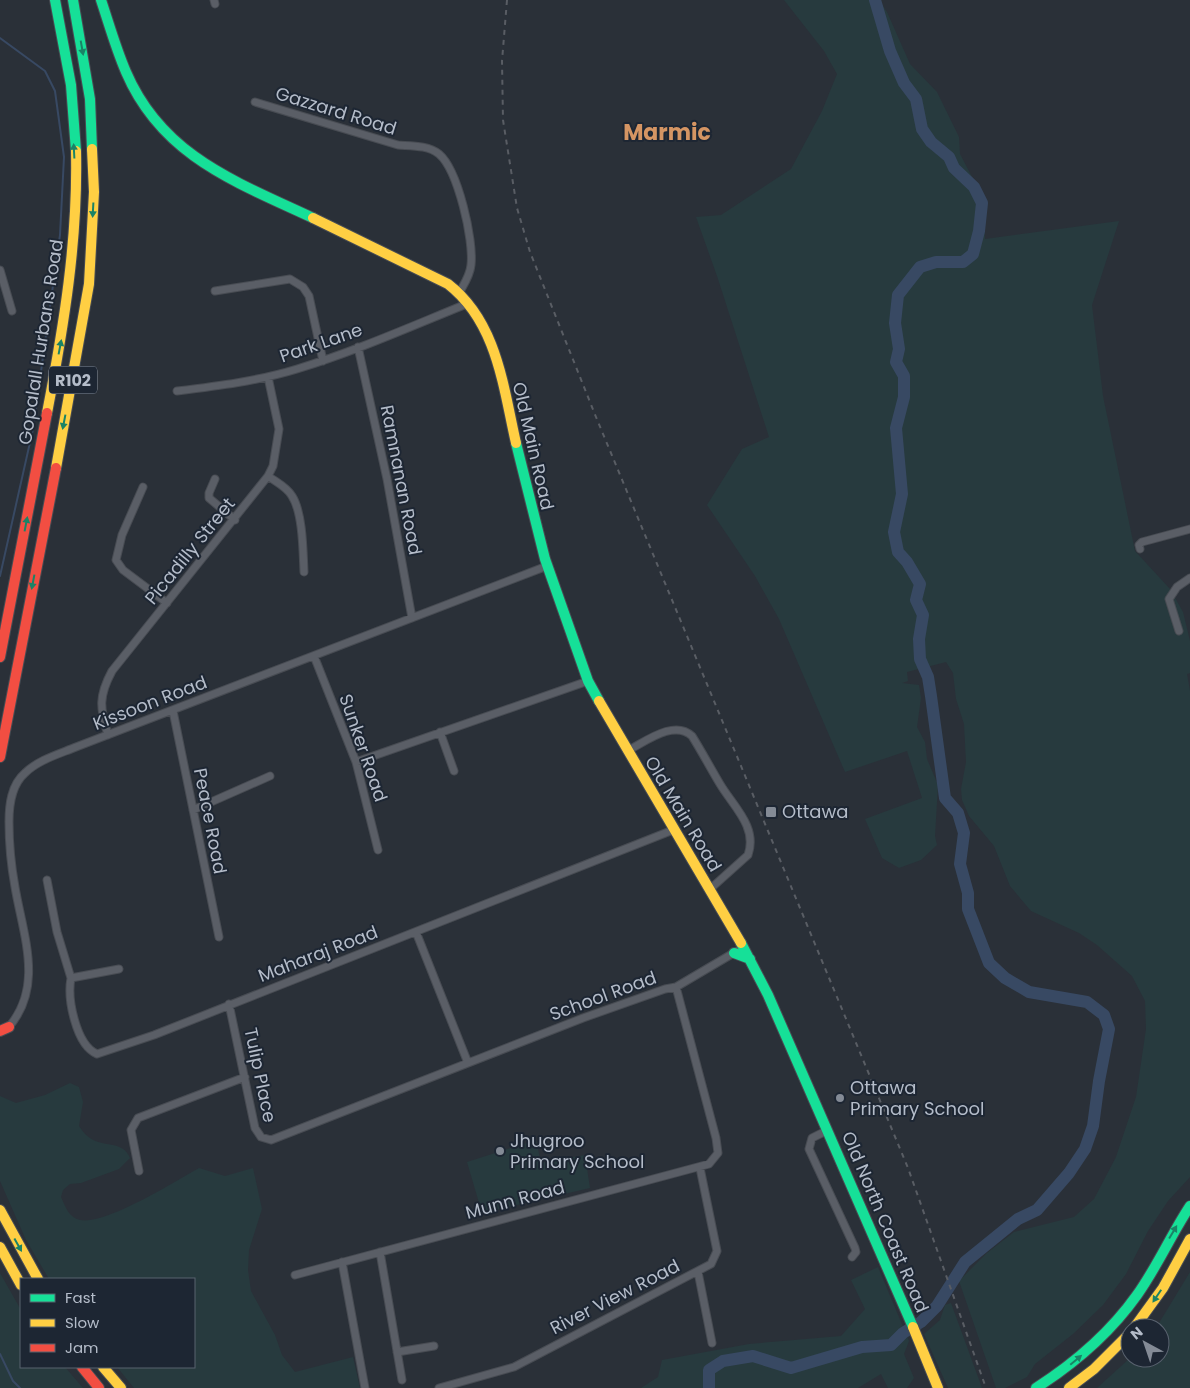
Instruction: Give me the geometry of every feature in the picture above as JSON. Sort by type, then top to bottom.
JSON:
[{"type":"street","name":"Gopalall Hurbans Road","points":[[0,658],[61,339],[75,232],[76,191],[72,121],[67,67],[55,0]]},
{"type":"street","name":"Gopalall Hurbans Road","points":[[0,757],[78,355],[89,284],[94,192],[90,99],[73,0]]},
{"type":"street","name":"Old Main Road","points":[[101,0],[126,72],[141,101],[161,127],[182,149],[228,179],[448,284],[468,303],[485,327],[498,361],[534,522],[547,566],[588,681],[709,890],[739,950],[750,960],[790,1041]]},
{"type":"street","name":"Gazzard Road","points":[[255,102],[398,145],[415,146],[438,153],[448,167],[462,198],[472,247],[470,275],[459,293]]},
{"type":"street","points":[[0,270],[12,311]]},
{"type":"street","points":[[215,291],[290,279],[298,282],[309,296],[323,360]]},
{"type":"street","name":"Park Lane","points":[[177,391],[268,377],[358,348],[468,303]]},
{"type":"street","name":"Ramnanan Road","points":[[358,348],[386,479],[412,618]]},
{"type":"street","name":"Picadilly Street","points":[[108,735],[101,698],[112,671],[236,520],[268,476],[275,457],[279,429],[268,377]]},
{"type":"street","points":[[268,476],[289,492],[296,504],[302,538],[304,572]]},
{"type":"street","points":[[215,479],[208,493],[210,498],[236,520]]},
{"type":"street","points":[[143,487],[122,535],[116,560],[123,570],[167,603]]},
{"type":"street","points":[[1140,549],[1139,545],[1142,542],[1190,529]]},
{"type":"street","name":"Kissoon Road","points":[[0,1036],[4,1029],[16,1018],[27,996],[30,973],[28,951],[11,862],[10,799],[16,784],[24,773],[40,762],[108,735],[547,566]]},
{"type":"street","points":[[1179,631],[1169,600],[1177,587],[1190,578]]},
{"type":"street","name":"Sunker Road","points":[[314,656],[356,762],[378,850]]},
{"type":"street","points":[[356,762],[588,681]]},
{"type":"street","name":"Peace Road","points":[[173,711],[219,937]]},
{"type":"street","points":[[627,751],[670,730],[686,731],[692,736],[721,787],[740,811],[749,832],[750,849],[748,855],[709,890]]},
{"type":"street","points":[[440,732],[454,771]]},
{"type":"street","points":[[193,810],[270,776]]},
{"type":"street","name":"Maharaj Road","points":[[71,978],[70,999],[76,1023],[84,1044],[97,1054],[154,1035],[673,830]]},
{"type":"street","points":[[47,880],[58,932],[71,978],[119,969]]},
{"type":"street","points":[[416,932],[468,1063]]},
{"type":"street","name":"School Road","points":[[275,1139],[592,1015],[664,989],[676,988],[739,950]]},
{"type":"street","name":"Munn Road","points":[[295,1275],[700,1168],[715,1158],[718,1148],[676,988]]},
{"type":"street","name":"Tulip Place","points":[[229,1004],[246,1077],[251,1113],[258,1134],[267,1140],[275,1139]]},
{"type":"street","name":"Old North Coast Road","points":[[790,1041],[874,1235],[937,1388]]},
{"type":"street","points":[[139,1171],[131,1130],[138,1118],[246,1077]]},
{"type":"street","points":[[828,1130],[812,1138],[809,1149],[856,1252],[852,1257]]},
{"type":"street","name":"River View Road","points":[[439,1388],[514,1367],[711,1264],[717,1251],[700,1168]]},
{"type":"street","points":[[1036,1388],[1086,1352],[1124,1312],[1149,1276],[1173,1232],[1190,1206]]},
{"type":"street","points":[[0,1210],[37,1278]]},
{"type":"street","points":[[1141,1318],[1163,1288],[1190,1239]]},
{"type":"street","points":[[0,1247],[20,1283]]},
{"type":"street","points":[[380,1252],[402,1380]]},
{"type":"street","points":[[342,1262],[365,1388]]},
{"type":"street","points":[[698,1272],[712,1343]]},
{"type":"street","points":[[1069,1388],[1094,1369],[1120,1343]]},
{"type":"street","points":[[397,1352],[434,1346]]},
{"type":"street","points":[[83,1368],[99,1388]]},
{"type":"street","points":[[104,1368],[121,1388]]},
{"type":"green space","points":[[784,0],[879,0],[887,12],[910,64],[937,92],[959,137],[960,154],[981,194],[985,239],[1119,221],[1092,305],[1103,396],[1135,551],[1170,589],[1183,612],[1190,641],[1190,673],[1187,674],[1190,691],[1190,1177],[1168,1201],[1148,1231],[1126,1274],[1103,1305],[1073,1334],[1035,1364],[1027,1377],[1005,1388],[996,1388],[959,1281],[987,1253],[1014,1232],[1074,1217],[1094,1199],[1116,1157],[1136,1097],[1146,1029],[1145,1001],[1132,976],[1097,945],[1079,933],[1031,911],[1010,886],[994,846],[969,816],[962,800],[961,789],[966,762],[964,724],[956,699],[953,673],[946,662],[907,672],[908,681],[902,683],[919,685],[921,698],[917,727],[925,742],[927,759],[938,785],[935,836],[937,845],[921,860],[899,868],[882,858],[865,819],[922,798],[907,751],[845,772],[779,619],[755,576],[707,505],[742,449],[769,437],[696,217],[721,215],[791,169],[822,111],[837,74],[824,51]]},
{"type":"green space","points":[[70,1083],[79,1087],[83,1102],[79,1126],[88,1137],[101,1143],[118,1146],[127,1152],[130,1158],[119,1169],[81,1183],[70,1184],[63,1190],[61,1197],[70,1214],[76,1219],[92,1220],[106,1216],[140,1201],[199,1168],[225,1176],[253,1168],[262,1209],[249,1250],[248,1270],[251,1291],[275,1335],[282,1355],[295,1372],[353,1357],[360,1388],[134,1388],[118,1368],[195,1368],[195,1278],[48,1278],[26,1240],[0,1181],[0,1096],[16,1103],[45,1095]]},
{"type":"green space","points":[[536,1140],[541,1163],[585,1155],[590,1188],[482,1213],[467,1162]]},
{"type":"green space","points":[[878,1267],[909,1341],[904,1354],[914,1378],[907,1388],[888,1388],[881,1374],[858,1388],[641,1388],[658,1377],[662,1360],[749,1344],[841,1336],[865,1309],[851,1280]]},
{"type":"green space","points":[[1190,1272],[1190,1388],[1097,1388],[1120,1367],[1170,1368],[1170,1318],[1162,1318]]},
{"type":"green space","points":[[0,1273],[20,1308],[20,1368],[66,1368],[83,1388],[0,1388]]},
{"type":"green space","points":[[951,1303],[982,1388],[948,1388],[924,1334],[940,1320],[945,1305]]},
{"type":"waterway","points":[[709,1388],[709,1370],[723,1361],[753,1356],[791,1368],[862,1347],[891,1345],[903,1333],[921,1322],[937,1306],[965,1262],[1018,1219],[1037,1210],[1069,1173],[1085,1149],[1093,1126],[1109,1029],[1104,1015],[1087,1002],[1029,992],[1005,978],[989,963],[968,909],[968,893],[960,864],[964,833],[958,813],[945,798],[928,677],[920,659],[919,639],[923,615],[916,600],[920,584],[907,562],[898,552],[894,532],[902,494],[896,428],[904,397],[904,376],[896,362],[899,349],[895,323],[898,295],[920,267],[936,262],[963,262],[973,254],[979,231],[982,203],[974,187],[954,168],[949,157],[931,142],[922,129],[916,99],[904,83],[890,51],[875,0]]},
{"type":"waterway","points":[[0,38],[45,71],[55,91],[64,157],[60,235],[33,429],[0,576]]},
{"type":"waterway","points":[[0,1354],[13,1381],[20,1388]]},
{"type":"railway","points":[[507,0],[502,61],[503,120],[517,208],[530,252],[596,417],[908,1168],[986,1388]]},
{"type":"traffic: fast","points":[[55,0],[71,85],[76,151]]},
{"type":"traffic: fast","points":[[73,0],[90,99],[92,149]]},
{"type":"traffic: fast","points":[[101,0],[126,72],[141,101],[160,125],[181,146],[204,163],[256,192],[313,218]]},
{"type":"traffic: fast","points":[[516,443],[545,559],[588,681],[599,701]]},
{"type":"traffic: fast","points":[[741,943],[768,995],[913,1327]]},
{"type":"traffic: fast","points":[[734,953],[750,959]]},
{"type":"traffic: fast","points":[[1036,1388],[1078,1358],[1127,1309],[1151,1273],[1190,1206]]},
{"type":"traffic: slow","points":[[56,468],[89,284],[94,192],[92,149]]},
{"type":"traffic: slow","points":[[47,413],[69,282],[75,217],[76,151]]},
{"type":"traffic: slow","points":[[313,218],[448,284],[464,299],[488,336],[496,356],[516,443]]},
{"type":"traffic: slow","points":[[599,701],[741,943]]},
{"type":"traffic: slow","points":[[0,1210],[37,1278]]},
{"type":"traffic: slow","points":[[1141,1318],[1163,1288],[1190,1239]]},
{"type":"traffic: slow","points":[[0,1247],[20,1283]]},
{"type":"traffic: slow","points":[[913,1327],[938,1388]]},
{"type":"traffic: slow","points":[[1069,1388],[1094,1369],[1120,1343]]},
{"type":"traffic: slow","points":[[104,1368],[121,1388]]},
{"type":"traffic: jam","points":[[0,657],[47,413]]},
{"type":"traffic: jam","points":[[0,757],[56,468]]},
{"type":"traffic: jam","points":[[0,1031],[9,1027]]},
{"type":"traffic: jam","points":[[83,1368],[99,1388]]},
{"type":"place","name":"Ottawa","points":[[771,812]]},
{"type":"place","name":"Ottawa Primary School","points":[[840,1098]]},
{"type":"place","name":"Jhugroo Primary School","points":[[500,1151]]},
{"type":"district","name":"Marmic","points":[[667,132]]}]
